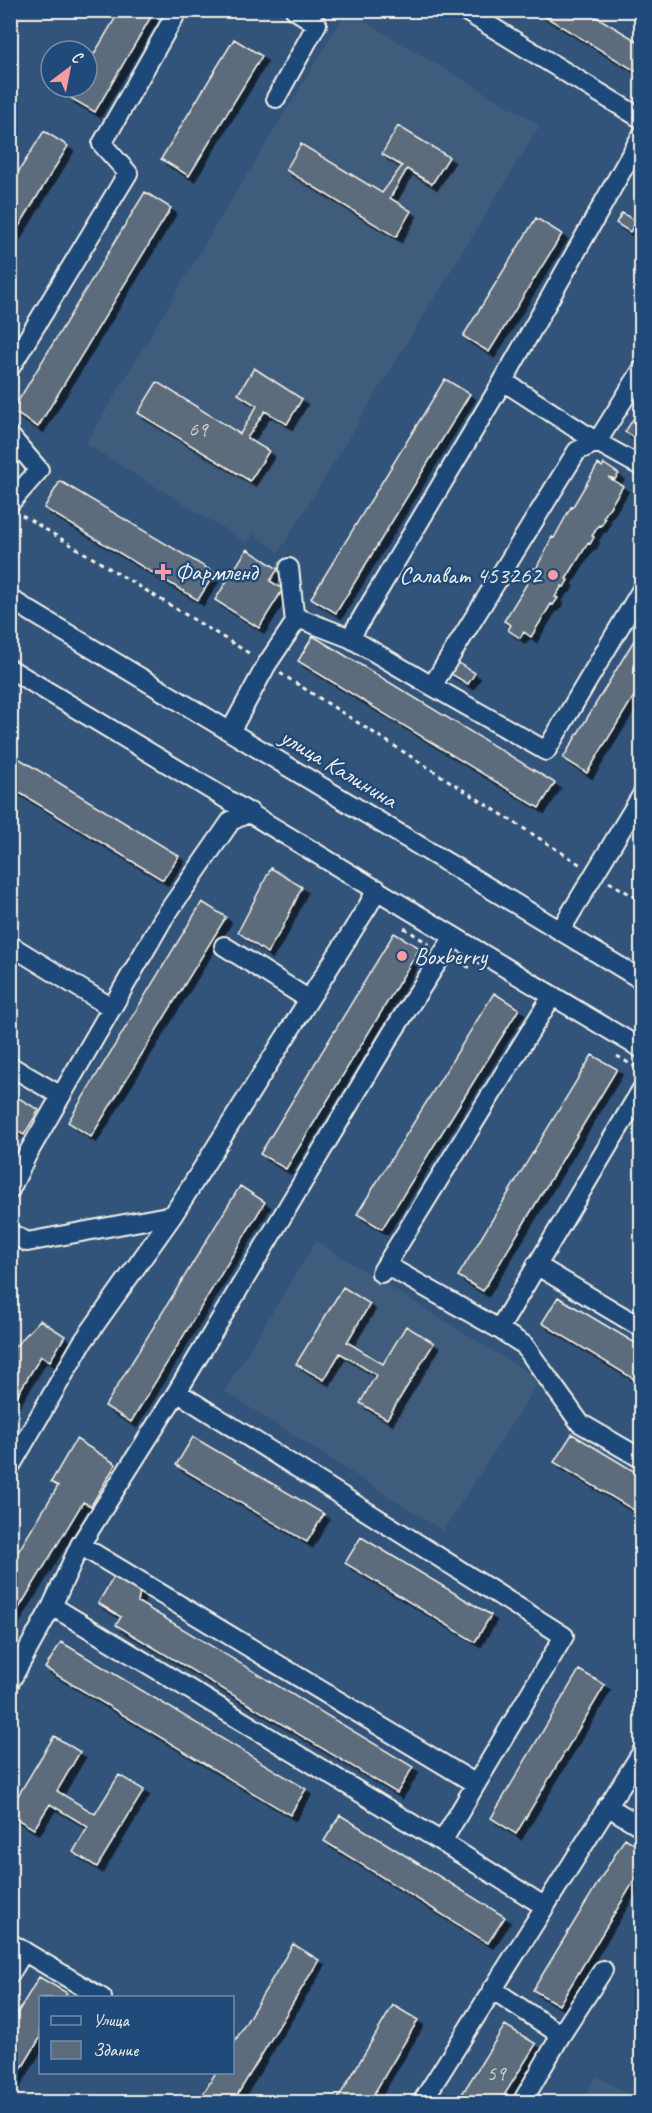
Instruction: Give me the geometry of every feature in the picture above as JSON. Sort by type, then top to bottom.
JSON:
[{"type":"street","points":[[10,368],[128,173],[102,144],[178,10]]},
{"type":"street","points":[[276,98],[321,17],[295,10]]},
{"type":"street","points":[[464,10],[642,120]]},
{"type":"street","points":[[350,638],[502,381],[642,135]]},
{"type":"street","points":[[432,686],[577,451],[597,442],[642,370]]},
{"type":"street","points":[[502,381],[597,442],[642,467]]},
{"type":"street","points":[[10,436],[39,471],[15,508]]},
{"type":"street","points":[[289,568],[295,622]]},
{"type":"street","points":[[231,730],[267,664],[298,618],[350,638],[546,751],[642,589]]},
{"type":"street","name":"улица Калинина","points":[[10,599],[231,730],[642,980]]},
{"type":"street","points":[[10,669],[642,1050]]},
{"type":"street","points":[[560,931],[642,795]]},
{"type":"street","points":[[10,1190],[27,1155],[163,919],[231,821],[250,812]]},
{"type":"street","points":[[10,1467],[82,1343],[173,1215],[377,889]]},
{"type":"street","points":[[10,1682],[52,1606],[80,1545],[177,1392],[392,1034],[453,938]]},
{"type":"street","points":[[10,945],[112,1008]]},
{"type":"street","points":[[224,946],[308,999]]},
{"type":"street","points":[[552,996],[384,1269],[499,1329],[524,1345],[580,1423],[642,1459]]},
{"type":"street","points":[[10,1066],[61,1096]]},
{"type":"street","points":[[499,1329],[536,1265],[639,1100]]},
{"type":"street","points":[[10,1233],[27,1242],[173,1215]]},
{"type":"street","points":[[536,1265],[642,1328]]},
{"type":"street","points":[[177,1392],[564,1636],[442,1842]]},
{"type":"street","points":[[80,1545],[476,1784]]},
{"type":"street","points":[[52,1606],[544,1906]]},
{"type":"street","points":[[422,2103],[642,1752]]},
{"type":"street","points":[[608,1806],[642,1827]]},
{"type":"street","points":[[10,1974],[17,1947],[99,1996]]},
{"type":"street","points":[[522,2103],[561,2035],[603,1970]]},
{"type":"street","points":[[492,1989],[561,2035]]},
{"type":"path","points":[[15,508],[267,664],[593,873],[642,901]]},
{"type":"shaded area","points":[[347,11],[540,125],[279,552],[253,534],[247,543],[86,444]]},
{"type":"shaded area","points":[[316,1241],[540,1380],[443,1531],[224,1391]]},
{"type":"shaded area","points":[[597,2076],[641,2102],[581,2102]]},
{"type":"building","points":[[120,10],[155,10],[95,112],[72,99],[99,99],[99,46]]},
{"type":"building","points":[[534,10],[585,10],[642,44],[642,75]]},
{"type":"building","points":[[234,39],[262,56],[189,176],[161,159]]},
{"type":"building","points":[[398,126],[449,157],[432,184],[407,169],[390,198],[411,211],[396,237],[286,170],[301,144],[382,193],[402,166],[382,154]]},
{"type":"building","points":[[44,131],[68,146],[10,241],[10,185]]},
{"type":"building","points":[[145,192],[171,208],[38,427],[12,411]]},
{"type":"building","points":[[622,213],[636,221],[630,232],[616,223]]},
{"type":"building","points":[[536,218],[562,234],[489,352],[463,336]]},
{"type":"building","points":[[254,368],[302,399],[287,424],[265,411],[247,438],[269,451],[250,481],[138,413],[157,382],[240,434],[257,406],[238,394]]},
{"type":"building","points":[[445,379],[470,394],[336,613],[311,598]]},
{"type":"building","points":[[642,405],[642,442],[625,432]]},
{"type":"building","points":[[598,464],[602,467],[604,464],[619,474],[615,479],[608,477],[623,486],[603,518],[605,519],[601,526],[599,525],[592,536],[594,537],[590,544],[588,543],[566,579],[568,580],[564,587],[562,586],[555,597],[558,598],[553,605],[551,604],[531,637],[524,632],[520,638],[508,630],[511,625],[504,621],[534,568],[536,569],[552,537],[554,538]]},
{"type":"building","points":[[60,481],[215,573],[198,600],[44,508]]},
{"type":"building","points":[[247,549],[278,569],[270,581],[283,589],[259,628],[215,600]]},
{"type":"building","points":[[642,627],[642,683],[587,773],[563,758]]},
{"type":"building","points":[[313,636],[555,783],[539,808],[298,661]]},
{"type":"building","points":[[455,661],[475,673],[468,684],[448,672]]},
{"type":"building","points":[[10,753],[179,856],[163,880],[10,787]]},
{"type":"building","points":[[271,868],[302,887],[282,929],[267,953],[238,932]]},
{"type":"building","points":[[202,902],[226,917],[91,1137],[68,1122]]},
{"type":"building","points":[[394,933],[420,948],[286,1169],[260,1154]]},
{"type":"building","points":[[494,993],[519,1009],[382,1229],[357,1214]]},
{"type":"building","points":[[592,1055],[617,1069],[483,1291],[458,1276]]},
{"type":"building","points":[[10,1093],[39,1110],[24,1135],[10,1127]]},
{"type":"building","points":[[240,1186],[265,1202],[131,1422],[105,1406]]},
{"type":"building","points":[[343,1287],[370,1304],[347,1342],[383,1364],[406,1326],[434,1343],[387,1419],[360,1403],[376,1375],[340,1353],[324,1380],[296,1364]]},
{"type":"building","points":[[558,1297],[642,1347],[642,1384],[542,1323]]},
{"type":"building","points":[[40,1320],[65,1336],[50,1361],[41,1356],[10,1407],[10,1352]]},
{"type":"building","points":[[572,1434],[642,1476],[642,1515],[554,1462]]},
{"type":"building","points":[[193,1437],[324,1514],[307,1542],[176,1465]]},
{"type":"building","points":[[76,1439],[116,1464],[91,1506],[83,1502],[10,1623],[10,1565],[58,1486],[51,1482]]},
{"type":"building","points":[[361,1537],[491,1615],[475,1642],[345,1563]]},
{"type":"building","points":[[115,1575],[140,1590],[138,1602],[413,1767],[397,1793],[116,1625],[121,1617],[98,1603]]},
{"type":"building","points":[[61,1642],[306,1789],[290,1815],[45,1668]]},
{"type":"building","points":[[579,1670],[605,1685],[516,1834],[491,1818]]},
{"type":"building","points":[[54,1736],[80,1752],[57,1791],[95,1814],[119,1775],[144,1790],[97,1867],[73,1852],[88,1827],[50,1804],[34,1829],[10,1815],[10,1809]]},
{"type":"building","points":[[340,1815],[505,1917],[488,1943],[324,1841]]},
{"type":"building","points":[[625,1838],[642,1849],[642,1868],[559,2005],[533,1990]]},
{"type":"building","points":[[293,1944],[319,1960],[233,2102],[212,2102],[202,2096],[215,2074],[234,2074],[234,2043]]},
{"type":"building","points":[[39,1977],[67,1993],[65,1996],[39,1996],[39,2040],[10,2088],[10,2025]]},
{"type":"building","points":[[393,2005],[418,2020],[369,2102],[336,2102]]},
{"type":"building","points":[[505,2025],[536,2044],[500,2102],[457,2102]]},
{"type":"place","name":"Фармленд","points":[[163,572]]},
{"type":"place","name":"Салават 453262","points":[[553,575]]},
{"type":"place","name":"Boxberry","points":[[402,956]]}]
